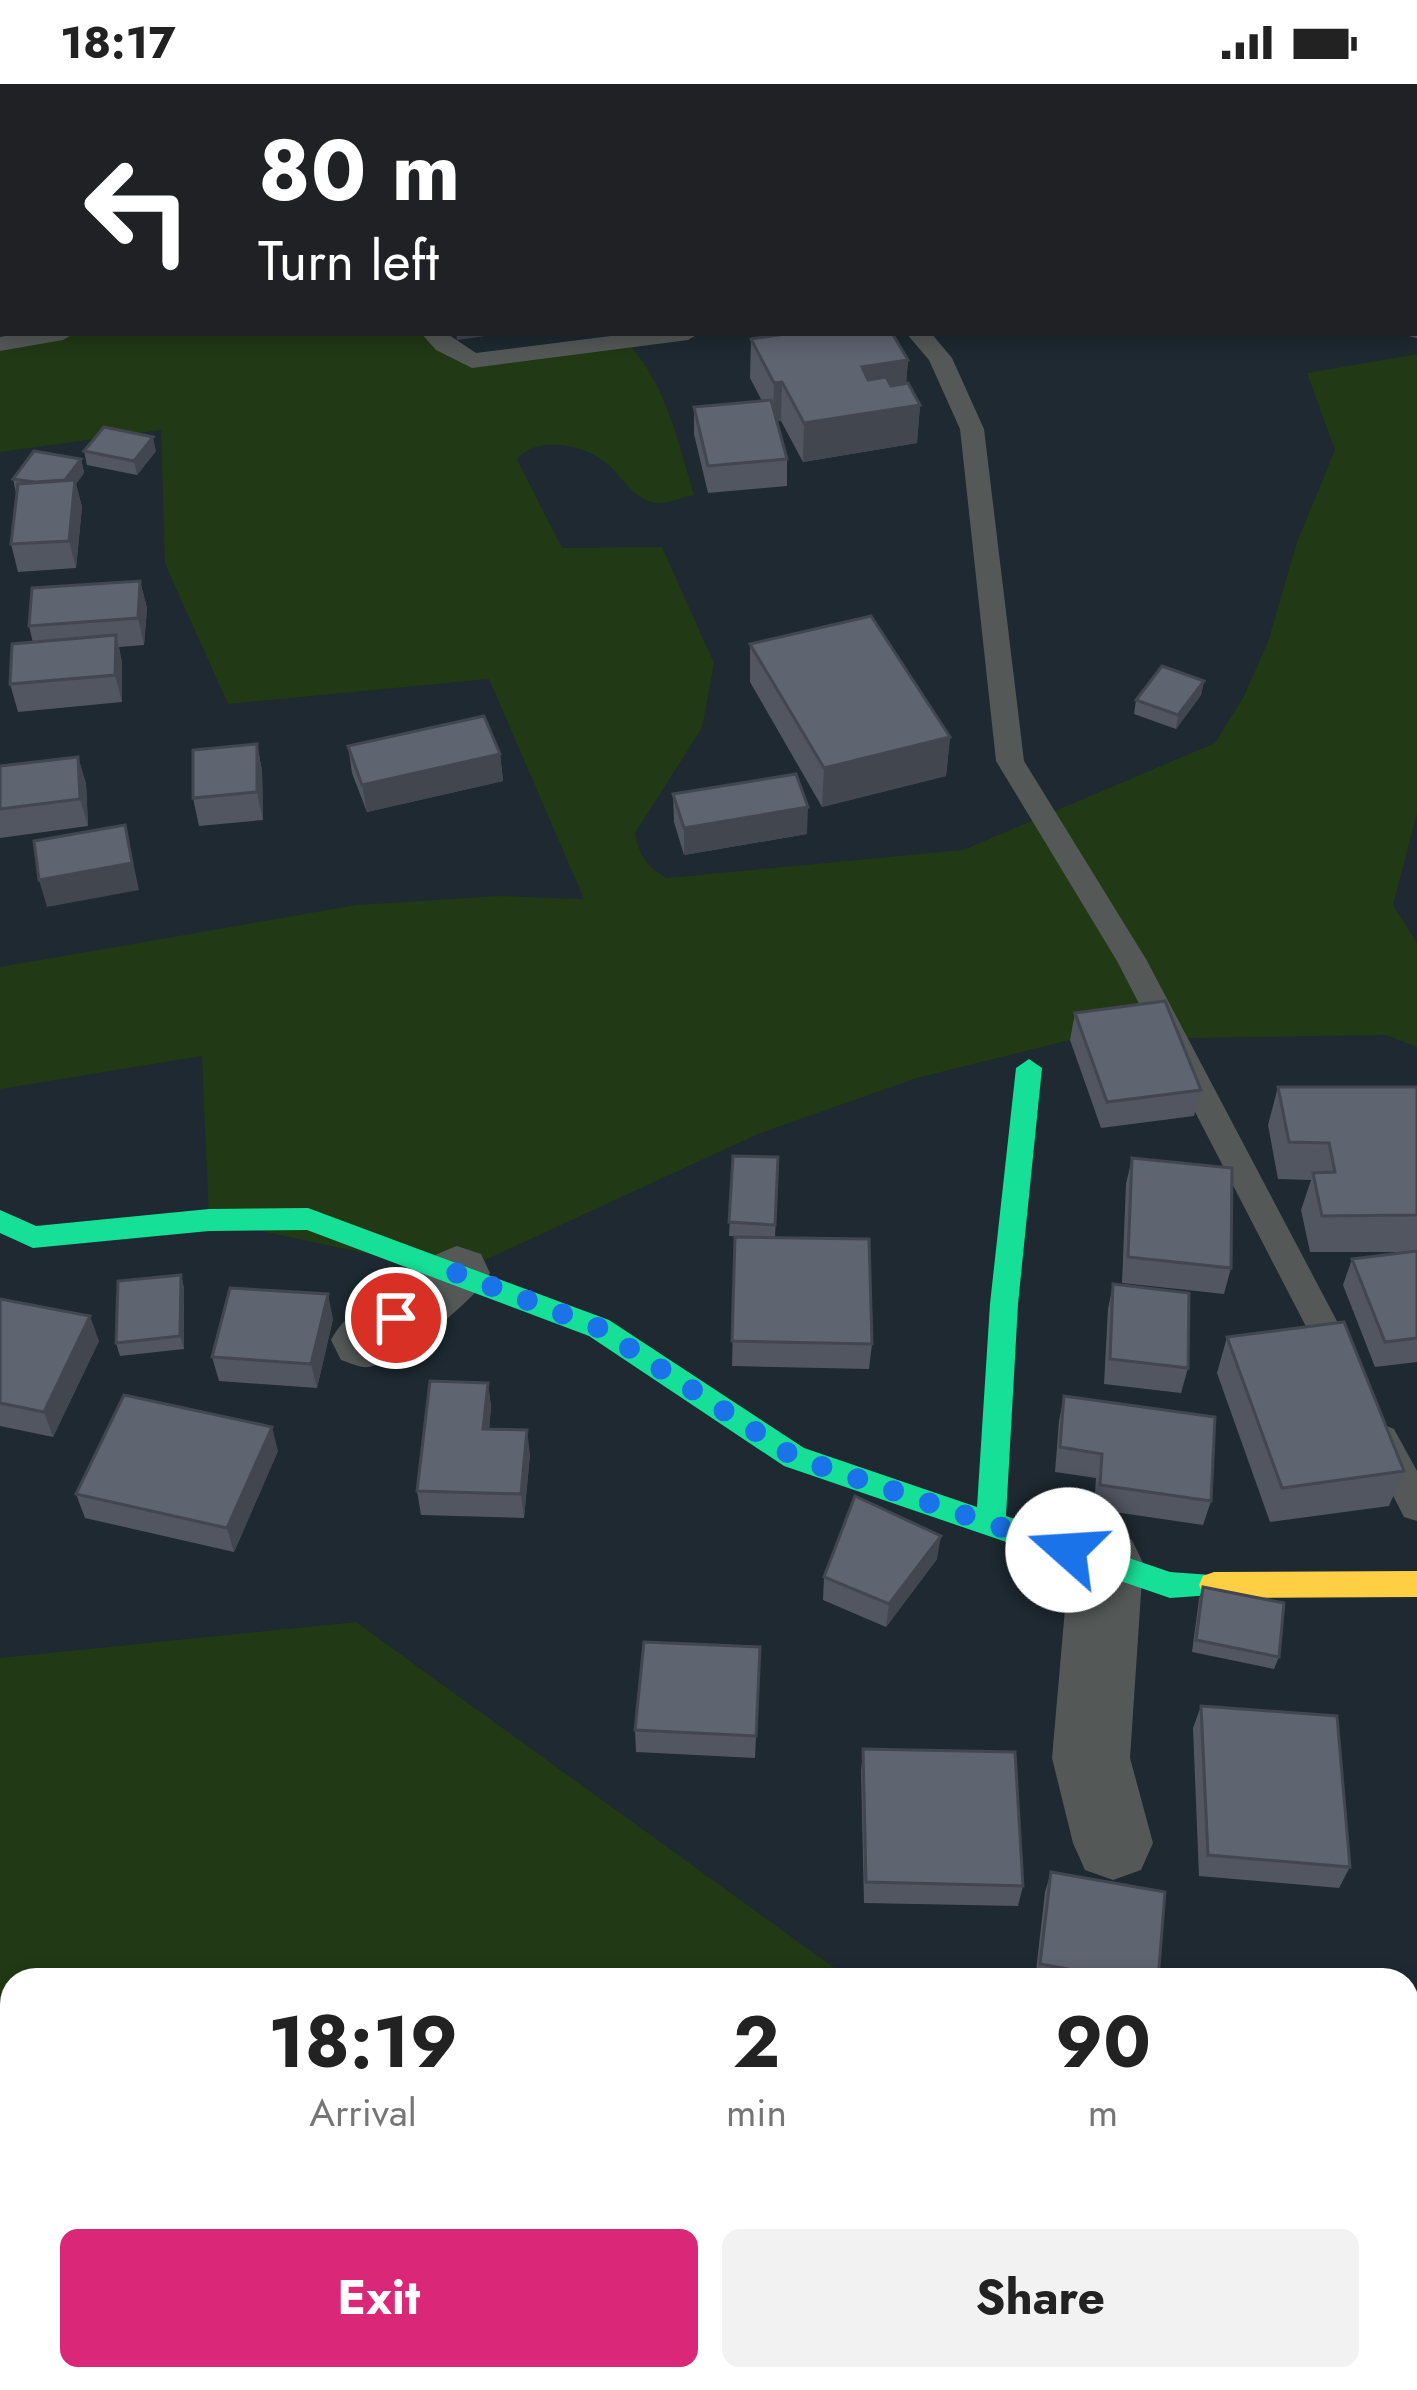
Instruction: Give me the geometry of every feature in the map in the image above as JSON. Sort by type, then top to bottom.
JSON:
[{"type":"street","points":[[991,1524],[1004,1304],[1029,1068]]},
{"type":"street","points":[[0,1221],[33,1237],[209,1220],[308,1219],[599,1328],[794,1457],[1170,1585],[1417,1584]]},
{"type":"street","points":[[365,1340],[457,1273]]},
{"type":"street","points":[[1106,1563],[1091,1758],[1113,1843]]},
{"type":"lane","points":[[0,344],[46,336]]},
{"type":"lane","points":[[436,336],[472,361],[665,336]]},
{"type":"lane","points":[[921,336],[940,358],[972,429],[1010,761],[1131,959],[1351,1380]]},
{"type":"lane","points":[[1373,1422],[1417,1506]]},
{"type":"green space","points":[[46,336],[437,336],[472,361],[626,342],[661,394],[694,495],[648,501],[605,462],[572,447],[536,447],[517,459],[562,548],[662,547],[714,663],[702,728],[635,833],[645,860],[667,878],[963,850],[1215,743],[1244,696],[1268,642],[1297,542],[1335,450],[1307,373],[1417,354],[1417,813],[1393,905],[1417,943],[1417,1047],[1386,1035],[1070,1040],[917,1078],[758,1134],[457,1273],[209,1220],[202,1056],[0,1089],[0,967],[356,905],[499,896],[584,899],[489,679],[228,704],[165,564],[161,430],[0,452],[0,344]]},
{"type":"green space","points":[[356,1622],[834,1968],[0,1968],[0,1658]]},
{"type":"building","points":[[894,336],[908,360],[862,367],[868,380],[886,377],[891,386],[908,383],[920,405],[804,423],[782,382],[774,383],[751,339]]},
{"type":"building","points":[[771,400],[787,459],[708,466],[694,407]]},
{"type":"building","points":[[104,427],[153,437],[134,461],[84,451]]},
{"type":"building","points":[[34,451],[81,459],[65,480],[13,479]]},
{"type":"building","points":[[75,480],[69,541],[11,544],[18,484]]},
{"type":"building","points":[[140,581],[138,618],[29,626],[32,588]]},
{"type":"building","points":[[871,616],[950,737],[824,768],[750,644]]},
{"type":"building","points":[[116,635],[115,675],[10,684],[12,644]]},
{"type":"building","points":[[1162,666],[1204,681],[1178,715],[1136,700]]},
{"type":"building","points":[[484,716],[500,754],[362,785],[348,746]]},
{"type":"building","points":[[257,744],[257,792],[193,798],[193,750]]},
{"type":"building","points":[[78,757],[80,799],[0,809],[0,766]]},
{"type":"building","points":[[796,774],[808,807],[684,828],[673,794]]},
{"type":"building","points":[[125,825],[132,863],[39,880],[34,841]]},
{"type":"building","points":[[1165,1001],[1201,1090],[1107,1102],[1075,1013]]},
{"type":"building","points":[[1278,1087],[1417,1087],[1417,1215],[1322,1216],[1313,1173],[1335,1172],[1329,1143],[1289,1142]]},
{"type":"building","points":[[733,1156],[778,1157],[775,1225],[729,1222]]},
{"type":"building","points":[[1132,1158],[1232,1168],[1231,1268],[1128,1257]]},
{"type":"building","points":[[735,1237],[869,1239],[872,1344],[732,1341]]},
{"type":"building","points":[[1417,1251],[1417,1338],[1385,1342],[1352,1259]]},
{"type":"building","points":[[181,1275],[180,1336],[116,1343],[118,1281]]},
{"type":"building","points":[[1113,1284],[1189,1293],[1188,1368],[1110,1359]]},
{"type":"building","points":[[230,1288],[328,1294],[311,1364],[212,1357]]},
{"type":"building","points":[[0,1299],[90,1316],[44,1412],[0,1403]]},
{"type":"building","points":[[1344,1322],[1404,1471],[1282,1488],[1227,1337]]},
{"type":"building","points":[[430,1381],[488,1383],[483,1429],[527,1430],[521,1494],[417,1491]]},
{"type":"building","points":[[124,1395],[272,1427],[227,1528],[76,1494]]},
{"type":"building","points":[[1064,1396],[1215,1417],[1211,1501],[1100,1485],[1102,1454],[1060,1447]]},
{"type":"building","points":[[855,1496],[941,1536],[889,1604],[824,1577]]},
{"type":"building","points":[[1203,1587],[1284,1603],[1279,1657],[1196,1640]]},
{"type":"building","points":[[644,1642],[760,1647],[756,1736],[635,1730]]},
{"type":"building","points":[[1201,1706],[1337,1716],[1350,1867],[1208,1855]]},
{"type":"building","points":[[863,1749],[1015,1752],[1023,1886],[866,1882]]},
{"type":"building","points":[[1051,1872],[1165,1892],[1159,1968],[1040,1964]]},
{"type":"traffic: fast","points":[[991,1524],[1004,1304],[1029,1068]]},
{"type":"traffic: fast","points":[[0,1221],[33,1237],[209,1220],[308,1219],[599,1328],[794,1457],[1170,1585],[1214,1585]]},
{"type":"traffic: slow","points":[[1214,1585],[1417,1584]]},
{"type":"route","points":[[396,1318],[457,1273],[599,1328],[794,1457],[1068,1550]]}]
